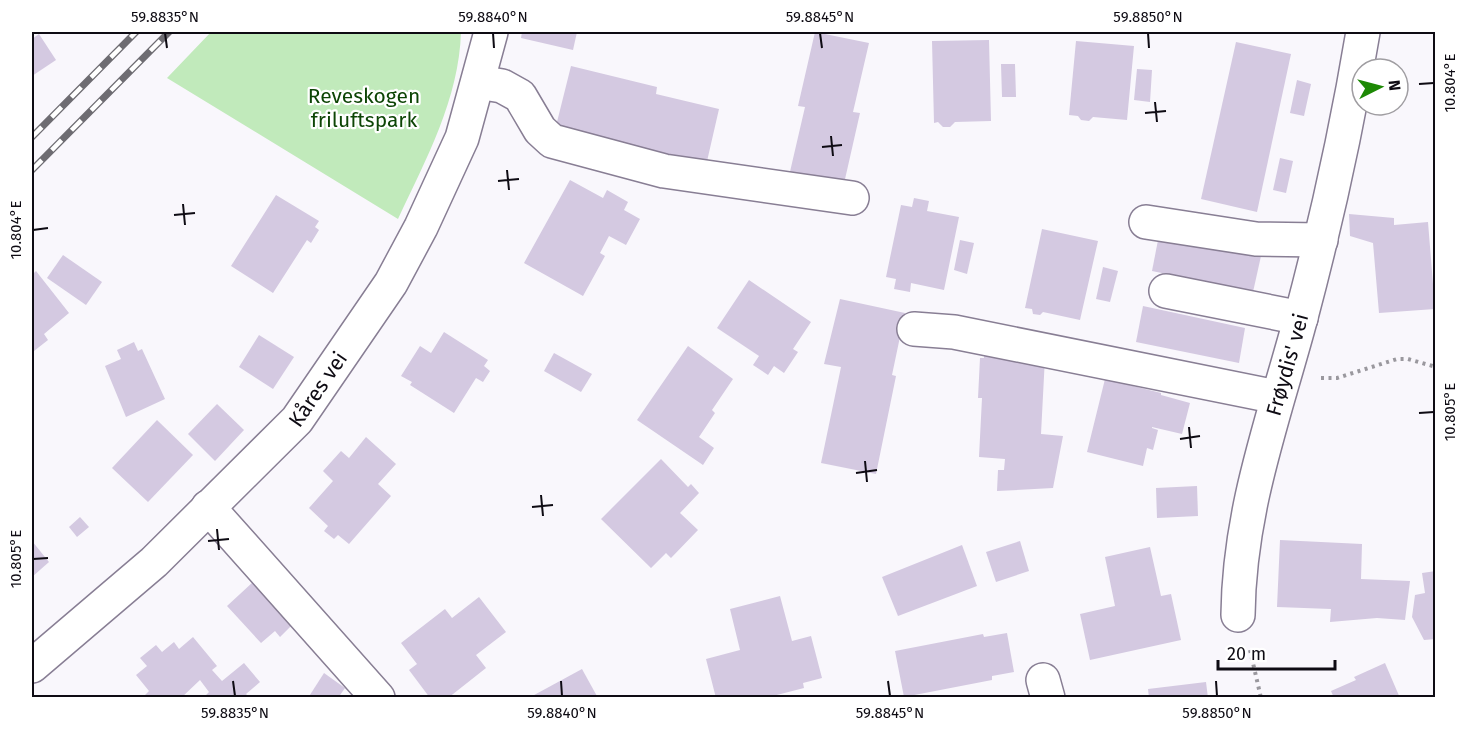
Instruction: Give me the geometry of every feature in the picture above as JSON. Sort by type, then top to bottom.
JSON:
[{"type":"street","name":"Kåres vei","points":[[32,666],[154,562],[297,420],[391,283],[421,227],[462,138],[491,32]]},
{"type":"street","name":"Frøydis' vei","points":[[1238,615],[1238,580],[1249,505],[1321,240],[1342,148],[1363,32]]},
{"type":"street","points":[[478,81],[502,86],[520,96],[540,130],[552,141],[664,171],[852,198]]},
{"type":"street","points":[[1146,222],[1256,239],[1321,240]]},
{"type":"street","points":[[1166,291],[1301,318]]},
{"type":"street","points":[[914,329],[954,332],[1281,384]]},
{"type":"street","points":[[208,507],[378,698]]},
{"type":"path","points":[[1281,384],[1316,378],[1337,378],[1397,359],[1408,359],[1436,367]]},
{"type":"path","points":[[1238,615],[1248,642],[1261,698]]},
{"type":"green space","name":"Reveskogen friluftspark","points":[[211,32],[461,32],[459,57],[448,105],[430,151],[398,219],[167,78]]},
{"type":"building","points":[[522,32],[577,32],[573,50],[521,38]]},
{"type":"building","points":[[815,32],[869,43],[853,112],[860,113],[843,188],[789,176],[805,107],[798,106]]},
{"type":"building","points":[[39,34],[56,60],[32,76],[32,39]]},
{"type":"building","points":[[989,40],[991,121],[955,122],[950,127],[943,127],[938,122],[934,123],[932,41]]},
{"type":"building","points":[[1076,41],[1134,46],[1127,120],[1093,117],[1089,121],[1069,115]]},
{"type":"building","points":[[1236,42],[1291,54],[1257,212],[1201,199]]},
{"type":"building","points":[[1001,64],[1015,64],[1016,97],[1002,97]]},
{"type":"building","points":[[571,66],[657,87],[656,94],[719,109],[705,170],[636,153],[638,146],[556,126]]},
{"type":"building","points":[[1137,69],[1152,70],[1150,102],[1134,100]]},
{"type":"building","points":[[1297,80],[1311,84],[1304,116],[1290,113]]},
{"type":"building","points":[[1280,158],[1293,161],[1286,193],[1273,190]]},
{"type":"building","points":[[570,180],[603,198],[607,190],[628,202],[624,210],[640,219],[626,245],[609,236],[600,253],[605,256],[583,296],[524,263]]},
{"type":"building","points":[[276,195],[319,221],[315,227],[319,230],[311,243],[307,240],[273,293],[231,266]]},
{"type":"building","points":[[914,198],[929,201],[927,211],[959,217],[944,290],[911,283],[910,292],[894,289],[896,279],[886,277],[901,205],[912,207]]},
{"type":"building","points":[[1349,214],[1394,218],[1394,225],[1428,222],[1435,309],[1379,313],[1373,243],[1350,236]]},
{"type":"building","points":[[1042,229],[1098,241],[1080,320],[1043,312],[1040,315],[1033,314],[1032,309],[1025,308]]},
{"type":"building","points":[[1159,235],[1261,256],[1253,292],[1152,271]]},
{"type":"building","points":[[960,240],[974,243],[967,274],[954,270]]},
{"type":"building","points":[[63,255],[102,282],[86,305],[47,278]]},
{"type":"building","points":[[1103,267],[1118,271],[1110,302],[1096,299]]},
{"type":"building","points":[[36,271],[69,313],[44,334],[48,340],[34,351],[32,349],[32,275]]},
{"type":"building","points":[[749,280],[811,322],[793,349],[798,352],[784,373],[774,366],[768,375],[753,365],[759,356],[717,328]]},
{"type":"building","points":[[840,299],[905,313],[892,375],[896,376],[876,474],[821,463],[841,367],[824,364]]},
{"type":"building","points":[[1143,306],[1245,328],[1239,363],[1136,342]]},
{"type":"building","points":[[444,332],[488,360],[484,366],[490,371],[483,382],[476,378],[454,413],[410,385],[412,382],[401,376],[420,346],[431,353]]},
{"type":"building","points":[[259,335],[294,357],[273,389],[239,367]]},
{"type":"building","points":[[134,342],[138,351],[142,349],[165,399],[126,417],[105,366],[121,359],[117,350]]},
{"type":"building","points":[[688,346],[733,379],[712,410],[715,413],[699,437],[714,448],[703,465],[637,420]]},
{"type":"building","points":[[554,353],[592,374],[581,392],[544,371]]},
{"type":"building","points":[[984,354],[1045,357],[1041,434],[1063,436],[1053,488],[997,491],[998,470],[1004,470],[1005,459],[979,457],[982,398],[978,398],[980,358],[984,358]]},
{"type":"building","points":[[1105,379],[1190,403],[1182,434],[1152,427],[1158,430],[1153,450],[1147,448],[1143,466],[1087,452]]},
{"type":"building","points":[[217,404],[244,430],[215,461],[188,434]]},
{"type":"building","points":[[157,420],[193,455],[148,502],[112,468]]},
{"type":"building","points":[[366,437],[396,464],[378,484],[391,496],[349,544],[338,535],[334,539],[324,531],[328,526],[309,508],[333,481],[323,471],[341,451],[349,458]]},
{"type":"building","points":[[661,459],[688,487],[691,484],[699,493],[680,513],[698,530],[671,558],[666,553],[651,568],[601,519]]},
{"type":"building","points":[[1197,486],[1198,516],[1157,518],[1156,488]]},
{"type":"building","points":[[80,517],[89,527],[77,537],[69,527]]},
{"type":"building","points":[[1280,540],[1362,544],[1361,579],[1410,581],[1405,620],[1377,618],[1330,622],[1331,609],[1277,607]]},
{"type":"building","points":[[32,541],[49,562],[32,577]]},
{"type":"building","points":[[1020,541],[1029,571],[996,582],[986,552]]},
{"type":"building","points":[[962,545],[977,586],[898,616],[882,577]]},
{"type":"building","points":[[1150,547],[1161,596],[1171,594],[1181,640],[1090,660],[1080,614],[1115,606],[1105,557]]},
{"type":"building","points":[[1436,571],[1436,639],[1424,640],[1412,617],[1415,595],[1425,593],[1422,573]]},
{"type":"building","points":[[253,582],[292,625],[280,637],[275,631],[261,643],[227,606]]},
{"type":"building","points":[[780,596],[792,641],[811,636],[822,678],[803,683],[804,688],[765,698],[716,698],[706,659],[740,650],[730,609]]},
{"type":"building","points":[[479,597],[506,632],[476,655],[486,668],[448,698],[430,698],[409,670],[417,664],[401,643],[445,609],[452,618]]},
{"type":"building","points":[[1007,633],[1014,672],[992,676],[992,680],[904,697],[895,651],[983,634],[984,637]]},
{"type":"building","points":[[193,637],[217,666],[212,670],[222,681],[244,663],[260,682],[246,694],[250,698],[203,698],[209,692],[200,680],[181,698],[142,698],[149,691],[136,675],[147,666],[140,658],[156,645],[162,652],[174,642],[179,649]]},
{"type":"building","points":[[1385,663],[1400,698],[1334,698],[1331,691],[1356,680],[1354,677]]},
{"type":"building","points":[[582,669],[598,698],[529,698],[536,694]]},
{"type":"building","points":[[324,673],[345,688],[338,698],[308,698]]},
{"type":"building","points":[[1206,682],[1208,698],[1149,698],[1148,689]]},
{"type":"railway","points":[[32,137],[136,32]]},
{"type":"railway","points":[[32,170],[169,32]]}]
